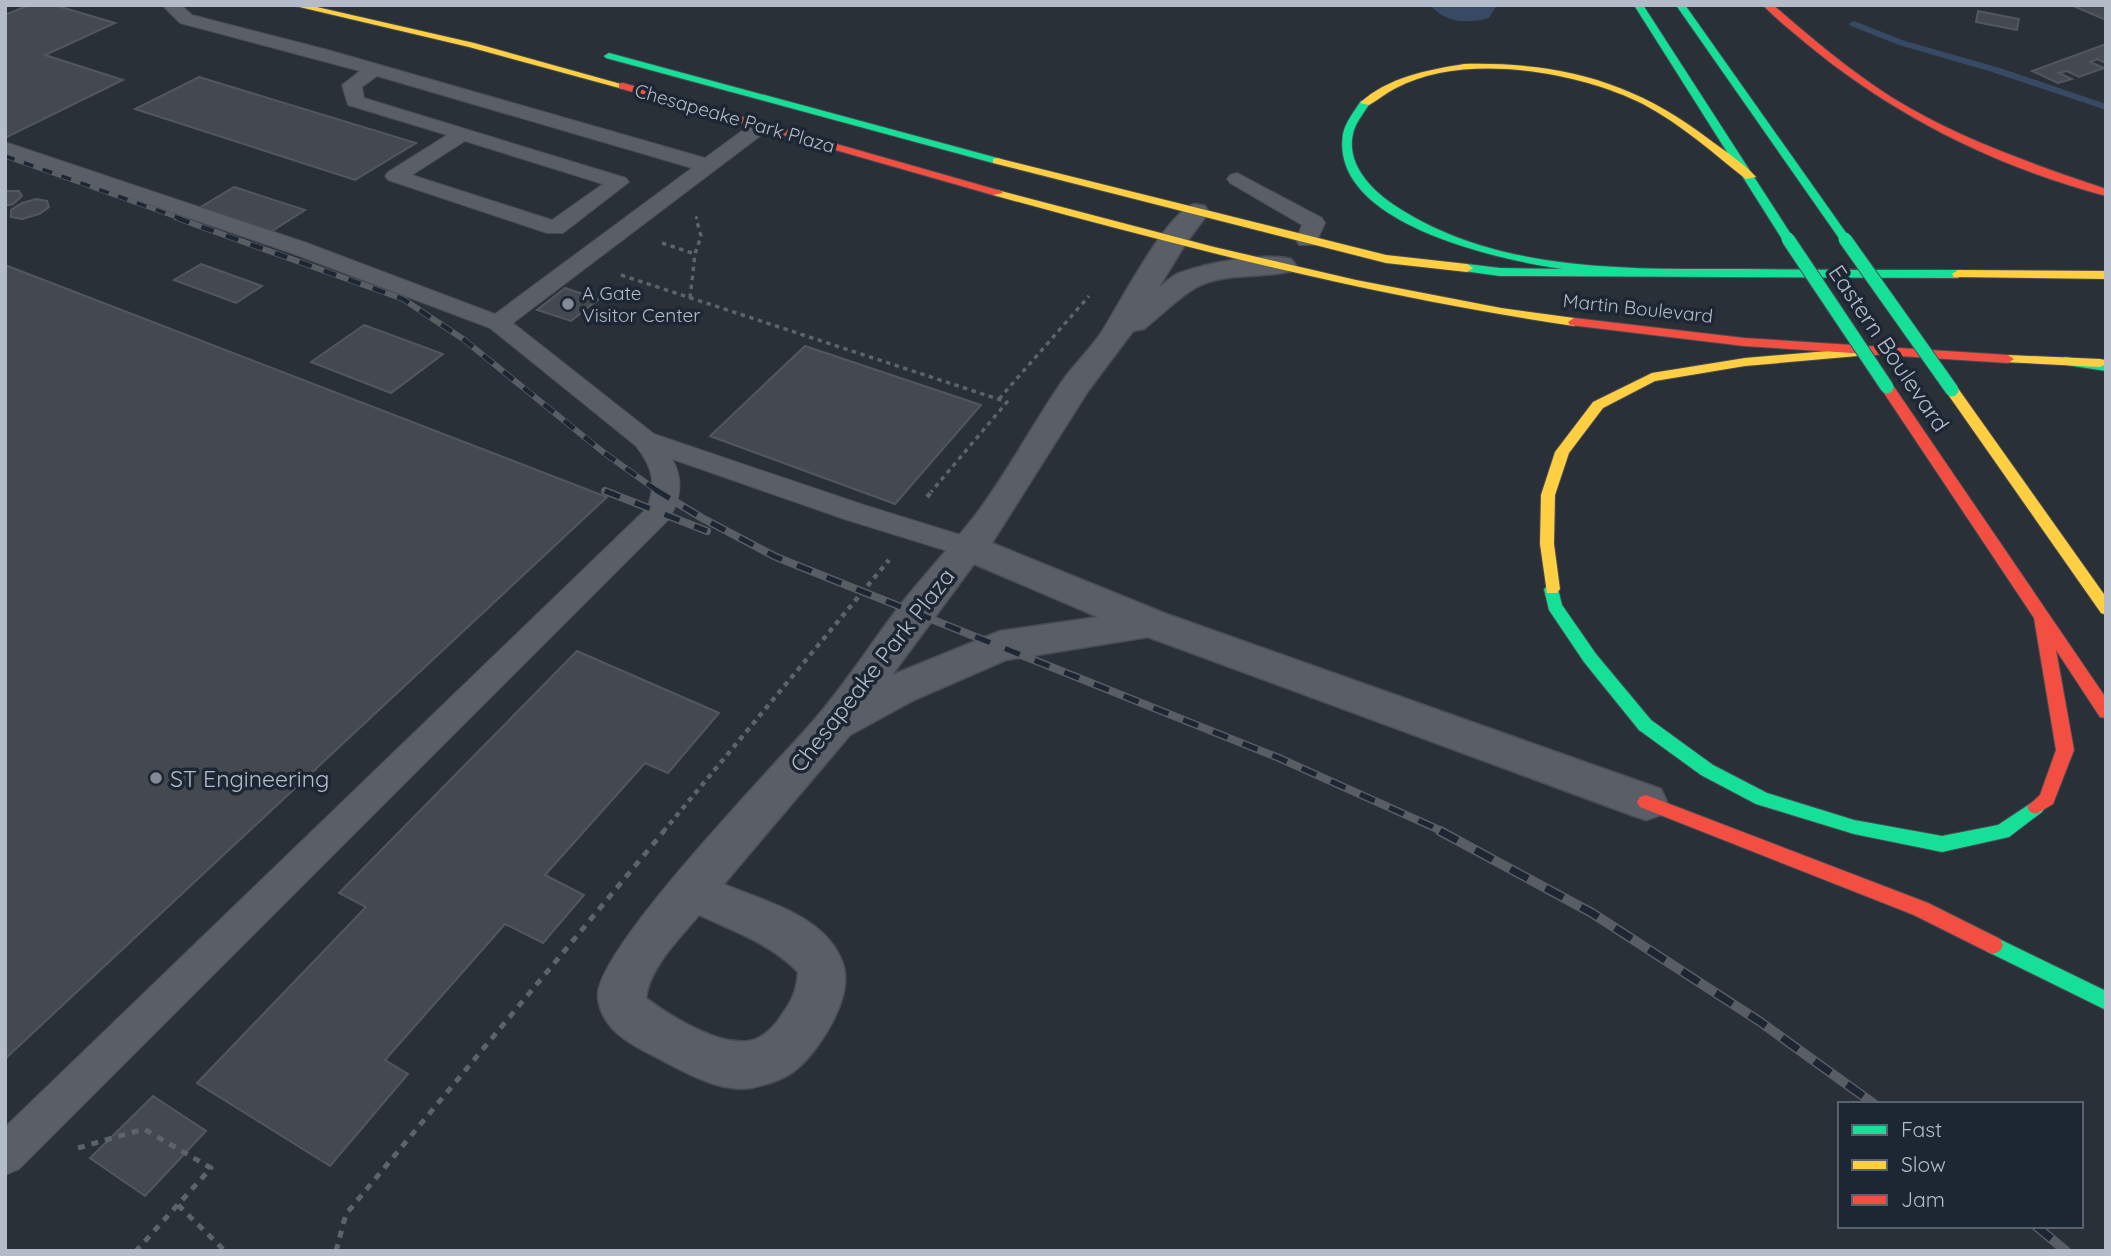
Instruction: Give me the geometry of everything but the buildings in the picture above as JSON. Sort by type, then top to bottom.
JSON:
[{"type":"main road","name":"Chesapeake Park Plaza","points":[[295,5],[409,31],[633,89],[1173,240]]},
{"type":"main road","name":"Eastern Boulevard","points":[[1638,5],[1788,239],[2106,712]]},
{"type":"main road","name":"Eastern Boulevard","points":[[1680,5],[2106,609]]},
{"type":"main road","points":[[1767,5],[1849,72],[1909,111],[1995,152],[2106,193]]},
{"type":"main road","name":"Chesapeake Park Plaza","points":[[597,53],[948,149],[1195,212]]},
{"type":"main road","points":[[1644,274],[1516,258],[1443,236],[1376,197],[1357,177],[1347,155],[1345,134],[1351,116],[1376,93],[1405,80],[1467,69],[1545,70],[1589,80],[1659,108],[1750,177]]},
{"type":"main road","name":"Martin Boulevard","points":[[1195,212],[1386,259],[1500,272],[2106,275]]},
{"type":"main road","name":"Martin Boulevard","points":[[1173,240],[1516,315],[1650,332],[1875,351],[2106,365]]},
{"type":"main road","points":[[1875,351],[1745,362],[1652,377],[1598,405],[1562,452],[1548,495],[1547,544],[1554,606],[1590,658],[1645,725],[1707,771],[1762,799],[1854,827],[1941,844],[2003,832],[2047,799],[2065,750],[2041,612]]},
{"type":"main road","points":[[1646,802],[1921,909],[2106,1001]]},
{"type":"street","name":"Chesapeake Park Plaza","points":[[694,891],[744,828],[832,728],[967,547],[986,526],[1075,386],[1113,339],[1173,240],[1195,212]]},
{"type":"street","name":"Chesapeake Park Plaza","points":[[1113,339],[1186,281],[1228,270],[1281,265]]},
{"type":"street","points":[[967,547],[1150,623],[1646,802]]},
{"type":"street","points":[[832,728],[900,689],[1000,646],[1150,623]]},
{"type":"lane","points":[[172,5],[186,19],[373,69],[709,166]]},
{"type":"lane","points":[[373,69],[352,85],[355,101],[463,134],[619,182],[555,228],[395,176],[463,134]]},
{"type":"lane","points":[[498,323],[761,126]]},
{"type":"lane","points":[[5,148],[299,248],[498,323],[645,440],[660,460],[669,484],[659,512],[5,1155]]},
{"type":"lane","points":[[1237,179],[1314,223],[1307,240]]},
{"type":"lane","points":[[645,440],[967,547]]},
{"type":"path","points":[[690,298],[695,254],[701,236],[698,219],[693,213]]},
{"type":"path","points":[[660,242],[695,254]]},
{"type":"path","points":[[335,1251],[346,1214],[902,543],[912,516],[1007,402],[619,274]]},
{"type":"path","points":[[999,399],[1094,291]]},
{"type":"path","points":[[68,1151],[144,1129],[211,1168],[136,1251]]},
{"type":"path","points":[[177,1205],[225,1251]]},
{"type":"water","points":[[1430,5],[1497,5],[1489,18],[1465,21],[1449,19]]},
{"type":"waterway","points":[[1854,24],[1902,43],[1996,70],[2106,107]]},
{"type":"railway","points":[[5,156],[182,219]]},
{"type":"railway","points":[[177,218],[403,299],[463,339],[603,452],[657,491]]},
{"type":"railway","points":[[608,492],[605,491],[707,531]]},
{"type":"railway","points":[[657,491],[776,557],[1279,758],[1444,832]]},
{"type":"railway","points":[[1440,831],[1592,913],[1759,1021],[1871,1102]]},
{"type":"railway","points":[[2038,1228],[2066,1251]]},
{"type":"traffic: fast","points":[[1638,5],[1788,239]]},
{"type":"traffic: fast","points":[[1680,5],[1845,239]]},
{"type":"traffic: fast","points":[[609,56],[997,161]]},
{"type":"traffic: fast","points":[[1365,103],[1348,131],[1347,156],[1359,179],[1379,200],[1406,218],[1464,243],[1508,256],[1567,266],[1644,274]]},
{"type":"traffic: fast","points":[[1788,239],[1887,387]]},
{"type":"traffic: fast","points":[[1845,239],[1952,390]]},
{"type":"traffic: fast","points":[[1467,268],[1500,272],[1958,274]]},
{"type":"traffic: fast","points":[[2065,361],[2106,367]]},
{"type":"traffic: fast","points":[[1552,589],[1554,606],[1590,658],[1645,725],[1707,770],[1762,799],[1854,827],[1942,844],[2003,832],[2036,807]]},
{"type":"traffic: fast","points":[[1993,945],[2106,1001]]},
{"type":"traffic: slow","points":[[295,5],[471,45],[623,86]]},
{"type":"traffic: slow","points":[[1365,103],[1393,85],[1427,73],[1464,67],[1504,66],[1543,70],[1581,78],[1646,102],[1687,128],[1750,177]]},
{"type":"traffic: slow","points":[[997,161],[1386,259],[1467,268]]},
{"type":"traffic: slow","points":[[997,193],[1284,268],[1428,299],[1574,322]]},
{"type":"traffic: slow","points":[[1958,274],[2106,275]]},
{"type":"traffic: slow","points":[[1552,589],[1547,544],[1548,495],[1562,452],[1598,405],[1652,377],[1745,362],[1875,351]]},
{"type":"traffic: slow","points":[[2008,359],[2100,363]]},
{"type":"traffic: slow","points":[[1952,390],[2106,609]]},
{"type":"traffic: jam","points":[[1767,5],[1850,73],[1928,122],[2003,156],[2106,193]]},
{"type":"traffic: jam","points":[[623,86],[997,193]]},
{"type":"traffic: jam","points":[[1574,322],[1744,342],[2008,359]]},
{"type":"traffic: jam","points":[[1887,387],[2106,712]]},
{"type":"traffic: jam","points":[[2036,807],[2047,799],[2065,750],[2041,612]]},
{"type":"traffic: jam","points":[[1646,802],[1921,909],[1993,945]]},
{"type":"place","name":"A Gate Visitor Center","points":[[568,304]]},
{"type":"place","name":"ST Engineering","points":[[156,778]]}]
